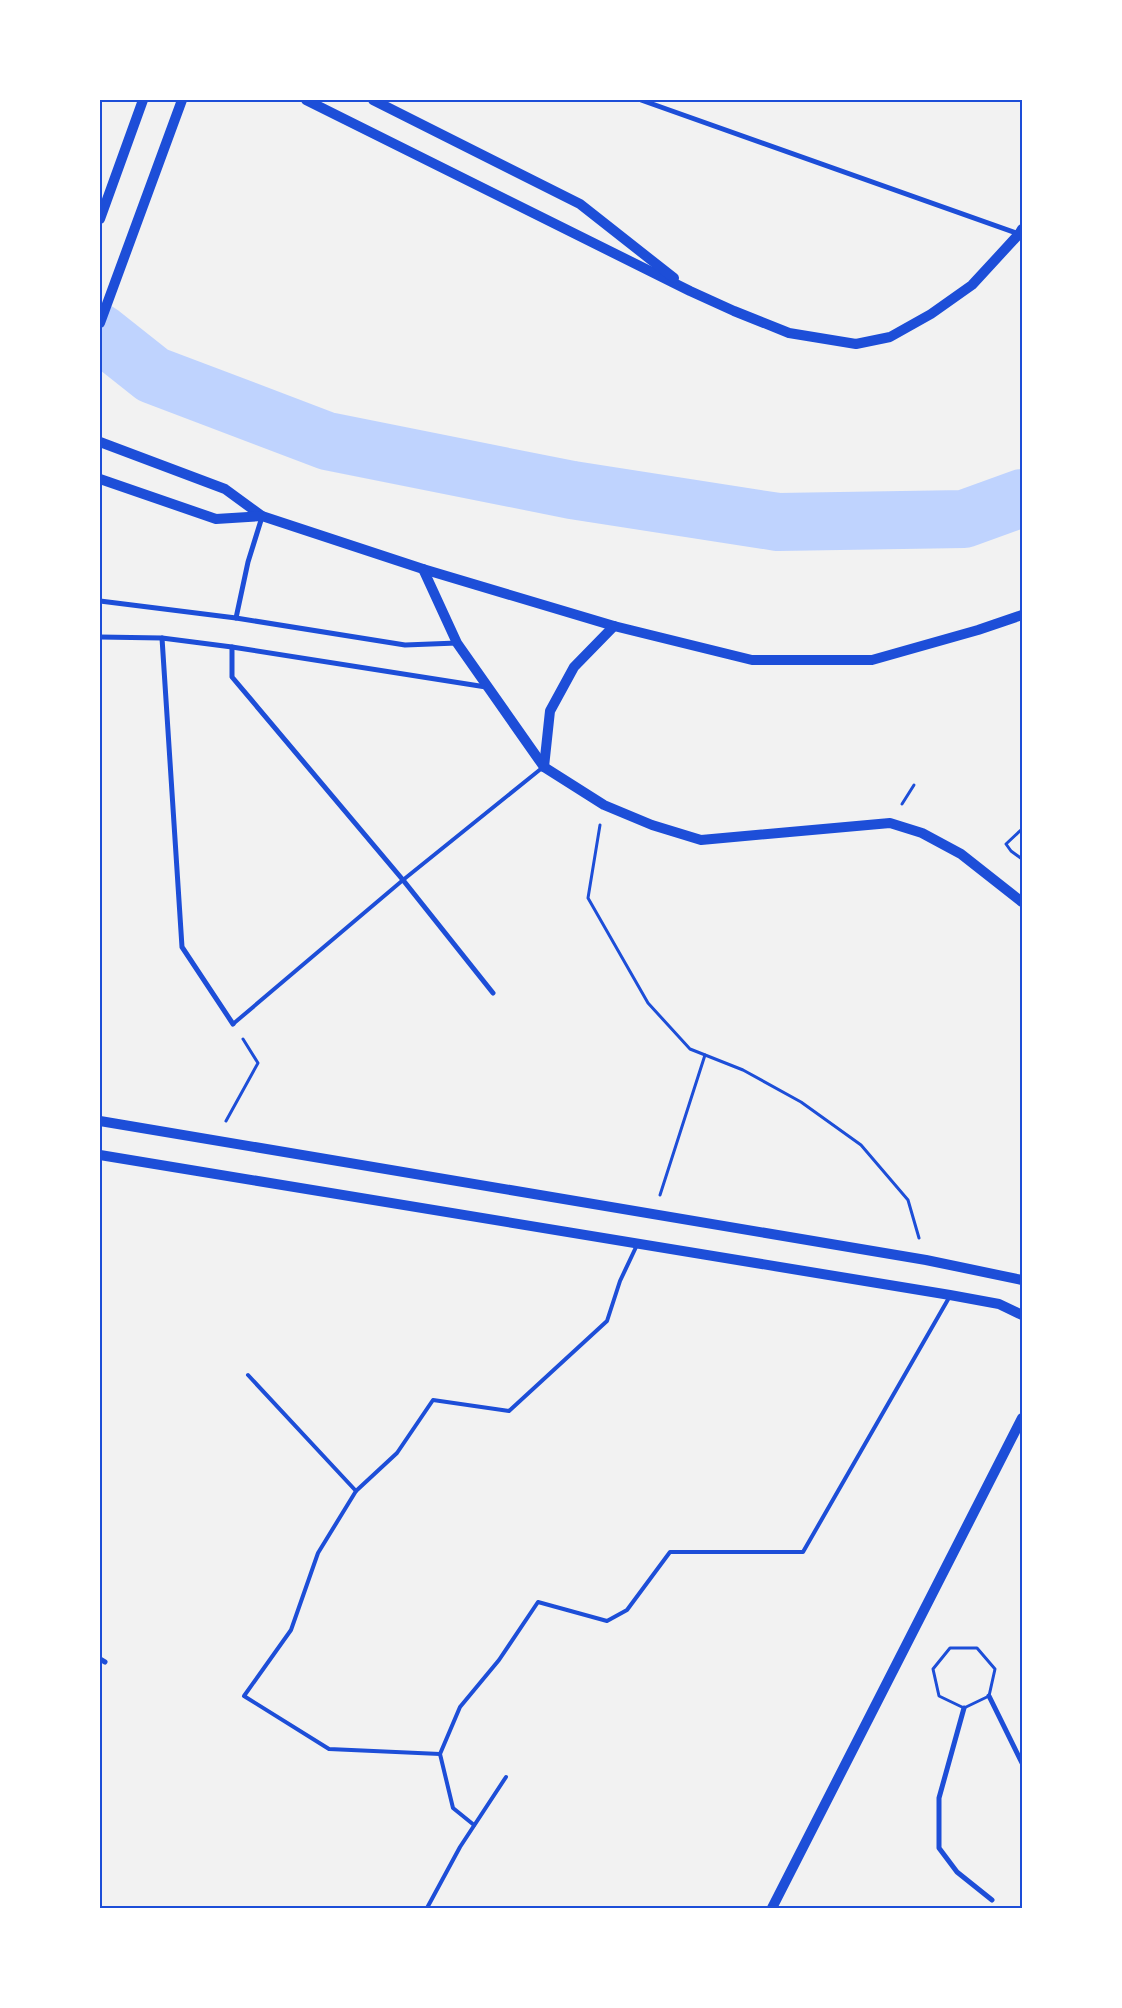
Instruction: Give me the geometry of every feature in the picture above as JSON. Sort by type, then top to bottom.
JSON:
[{"type":"main road","points":[[100,219],[143,100]]},
{"type":"main road","points":[[100,323],[182,100]]},
{"type":"main road","points":[[306,100],[690,291],[789,333],[856,344],[890,337],[931,314],[972,285],[1021,232]]},
{"type":"main road","points":[[373,100],[580,204],[690,291]]},
{"type":"main road","points":[[100,442],[226,489],[262,516],[423,569],[614,626],[752,660],[872,660],[978,630],[1022,615]]},
{"type":"main road","points":[[100,479],[216,519],[262,516]]},
{"type":"main road","points":[[423,569],[457,644],[544,766],[604,804],[652,825],[701,840],[890,823],[922,833],[961,854],[1022,902]]},
{"type":"main road","points":[[544,766],[550,711],[574,667],[614,626]]},
{"type":"main road","points":[[100,1121],[926,1260],[1022,1280]]},
{"type":"main road","points":[[101,1157],[1000,1304],[1022,1315]]},
{"type":"main road","points":[[772,1908],[1022,1418]]},
{"type":"street","points":[[641,100],[1021,232]]},
{"type":"street","points":[[236,618],[248,562],[262,516]]},
{"type":"street","points":[[100,601],[236,618],[405,645],[457,644]]},
{"type":"street","points":[[100,637],[162,638],[232,647],[488,688]]},
{"type":"street","points":[[162,638],[182,947],[233,1024]]},
{"type":"street","points":[[232,647],[232,677],[404,880],[492,993]]},
{"type":"street","points":[[989,1696],[1022,1763]]},
{"type":"street","points":[[964,1708],[939,1798],[939,1848],[957,1872],[992,1900]]},
{"type":"lane","points":[[233,1024],[404,880],[544,766]]},
{"type":"lane","points":[[440,1754],[329,1749],[244,1696],[291,1630],[318,1554],[356,1491],[397,1453],[433,1400],[509,1411],[607,1321],[620,1281],[637,1244]]},
{"type":"lane","points":[[474,1825],[453,1808],[440,1754],[460,1707],[499,1660],[538,1602],[607,1622],[627,1610],[670,1552],[804,1552],[950,1296]]},
{"type":"lane","points":[[248,1375],[356,1491]]},
{"type":"lane","points":[[426,1908],[460,1847],[506,1777]]},
{"type":"path","points":[[604,804],[588,898],[648,1004],[690,1049],[743,1070],[801,1102],[861,1144],[908,1200],[926,1260]]},
{"type":"path","points":[[1022,829],[1006,844],[1011,851],[1022,859]]},
{"type":"path","points":[[1016,835],[1022,836]]},
{"type":"path","points":[[215,1141],[258,1063],[233,1024]]},
{"type":"path","points":[[654,1214],[705,1055]]},
{"type":"path","points":[[950,1648],[977,1648],[995,1669],[989,1696],[964,1708],[939,1696],[933,1669],[950,1648]]},
{"type":"waterway","points":[[100,333],[153,375],[327,441],[572,490],[778,522],[964,519],[1022,498]]}]
